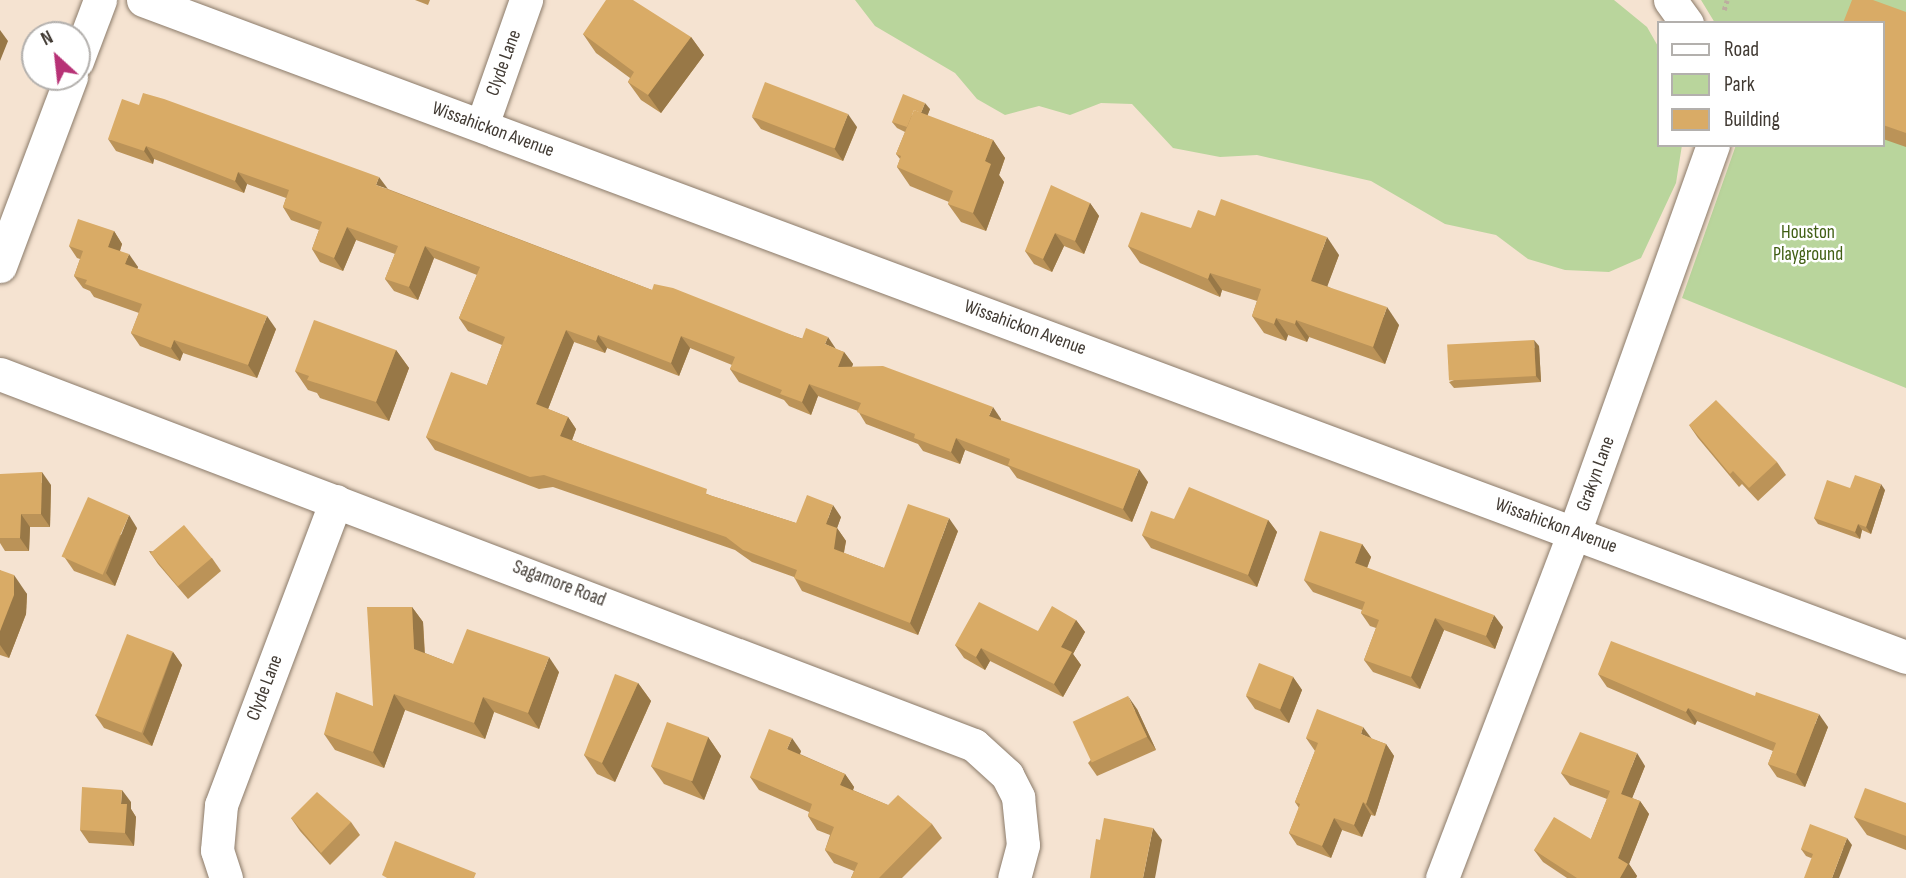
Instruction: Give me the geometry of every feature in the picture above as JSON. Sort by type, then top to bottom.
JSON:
[{"type":"street","points":[[91,24],[100,0]]},
{"type":"street","name":"Wissahickon Avenue","points":[[143,0],[1906,657]]},
{"type":"street","name":"Clyde Lane","points":[[482,125],[526,0]]},
{"type":"street","points":[[1670,0],[1686,21]]},
{"type":"street","points":[[0,266],[66,91]]},
{"type":"street","name":"Grakyn Lane","points":[[1442,878],[1574,533],[1712,147]]},
{"type":"street","name":"Sagamore Road","points":[[0,374],[974,745],[1007,775],[1017,797],[1023,845],[1014,878]]},
{"type":"street","name":"Clyde Lane","points":[[226,878],[217,850],[221,805],[336,501]]},
{"type":"path","points":[[1724,10],[1727,0]]},
{"type":"green space","points":[[855,0],[1614,0],[1647,27],[1658,46],[1658,147],[1682,147],[1676,183],[1641,258],[1609,272],[1565,270],[1528,259],[1496,235],[1445,224],[1371,181],[1257,155],[1220,157],[1173,148],[1132,104],[1101,103],[1070,115],[1039,106],[1005,115],[977,99],[955,73],[875,26]]},
{"type":"green space","name":"Houston Playground","points":[[1701,0],[1906,0],[1906,388],[1682,298],[1735,147],[1885,147],[1885,21],[1714,21]]},
{"type":"building","points":[[606,0],[633,0],[691,37],[648,95],[628,82],[634,72],[583,34]]},
{"type":"building","points":[[1852,0],[1873,0],[1906,12],[1906,133],[1885,126],[1885,21],[1844,21]]},
{"type":"building","points":[[765,82],[848,114],[835,148],[752,117]]},
{"type":"building","points":[[143,93],[379,177],[376,185],[652,290],[654,284],[673,288],[802,339],[806,328],[828,337],[825,344],[844,352],[838,367],[883,366],[993,407],[989,416],[1139,469],[1123,509],[1008,465],[1010,459],[956,438],[951,452],[914,438],[915,434],[857,412],[861,403],[809,384],[802,402],[780,394],[782,390],[730,369],[735,357],[681,336],[671,363],[598,335],[596,341],[566,330],[536,404],[568,417],[560,436],[707,489],[706,494],[796,523],[807,495],[833,505],[826,524],[837,528],[834,549],[884,568],[908,504],[949,518],[910,623],[794,578],[797,570],[743,550],[726,537],[544,475],[530,477],[426,437],[451,372],[487,385],[505,337],[459,318],[480,267],[425,246],[409,287],[385,279],[398,246],[347,227],[334,258],[312,249],[322,222],[283,207],[289,190],[238,172],[235,181],[146,146],[144,151],[108,139],[122,99],[139,105]]},
{"type":"building","points":[[903,94],[925,103],[921,113],[914,110],[907,127],[892,122]]},
{"type":"building","points":[[914,110],[993,140],[985,161],[991,164],[973,213],[948,204],[953,191],[897,167],[901,156],[896,154]]},
{"type":"building","points":[[1051,185],[1090,203],[1075,241],[1055,233],[1043,259],[1025,251]]},
{"type":"building","points":[[1221,199],[1327,237],[1311,281],[1387,307],[1373,347],[1296,320],[1295,324],[1276,318],[1274,324],[1252,316],[1261,289],[1210,273],[1208,279],[1128,246],[1141,212],[1191,228],[1198,210],[1215,216]]},
{"type":"building","points":[[78,219],[114,231],[108,247],[129,254],[125,264],[267,316],[248,365],[174,340],[171,348],[131,333],[142,304],[85,284],[87,280],[74,276],[83,251],[69,246]]},
{"type":"building","points":[[314,320],[396,350],[376,402],[307,380],[309,376],[295,371]]},
{"type":"building","points":[[1534,340],[1536,376],[1449,381],[1447,345]]},
{"type":"building","points":[[1716,400],[1777,462],[1749,488],[1733,471],[1730,474],[1689,425]]},
{"type":"building","points":[[42,472],[41,514],[21,514],[20,538],[0,538],[0,474]]},
{"type":"building","points":[[1855,475],[1881,484],[1866,527],[1858,524],[1855,532],[1814,518],[1827,480],[1850,488]]},
{"type":"building","points":[[1189,487],[1268,520],[1248,575],[1142,535],[1151,511],[1174,519]]},
{"type":"building","points":[[88,497],[129,515],[103,575],[62,556]]},
{"type":"building","points":[[184,525],[212,558],[178,586],[150,553]]},
{"type":"building","points":[[1320,531],[1362,544],[1355,563],[1494,615],[1486,636],[1435,618],[1411,677],[1364,660],[1379,620],[1361,613],[1365,602],[1304,580]]},
{"type":"building","points":[[0,570],[14,575],[14,595],[0,631]]},
{"type":"building","points":[[979,602],[1038,631],[1052,606],[1076,620],[1061,647],[1072,652],[1054,684],[981,648],[976,657],[955,645]]},
{"type":"building","points":[[367,607],[412,607],[414,649],[453,664],[467,629],[549,657],[528,713],[483,697],[474,723],[394,694],[373,752],[324,734],[336,692],[373,706]]},
{"type":"building","points":[[127,634],[173,652],[142,733],[96,715]]},
{"type":"building","points":[[1611,641],[1755,696],[1756,692],[1819,714],[1796,774],[1768,764],[1776,743],[1688,708],[1686,712],[1598,674]]},
{"type":"building","points":[[1259,663],[1293,677],[1280,709],[1246,695]]},
{"type":"building","points":[[615,674],[638,683],[602,763],[584,755]]},
{"type":"building","points":[[1128,696],[1147,737],[1092,763],[1073,722]]},
{"type":"building","points":[[1317,709],[1363,727],[1361,734],[1386,744],[1366,804],[1363,802],[1354,825],[1334,818],[1322,846],[1289,833],[1300,804],[1295,802],[1318,743],[1306,738]]},
{"type":"building","points":[[667,722],[708,737],[692,781],[651,766]]},
{"type":"building","points":[[769,729],[792,738],[787,749],[845,774],[840,785],[888,805],[898,795],[932,824],[879,878],[851,878],[858,863],[825,850],[834,827],[808,816],[812,804],[750,777]]},
{"type":"building","points":[[1580,732],[1637,753],[1621,794],[1640,801],[1618,858],[1628,864],[1620,878],[1577,878],[1534,850],[1554,817],[1591,839],[1610,791],[1561,773]]},
{"type":"building","points":[[82,787],[122,790],[121,804],[127,804],[125,833],[80,830]]},
{"type":"building","points":[[1865,788],[1906,803],[1906,836],[1854,817]]},
{"type":"building","points":[[317,792],[351,822],[321,853],[291,818]]},
{"type":"building","points":[[1104,818],[1153,828],[1143,878],[1090,878],[1096,839],[1100,840]]},
{"type":"building","points":[[1810,824],[1847,838],[1832,878],[1804,878],[1813,854],[1801,849]]},
{"type":"building","points":[[395,841],[476,873],[474,878],[387,878],[382,875]]}]
